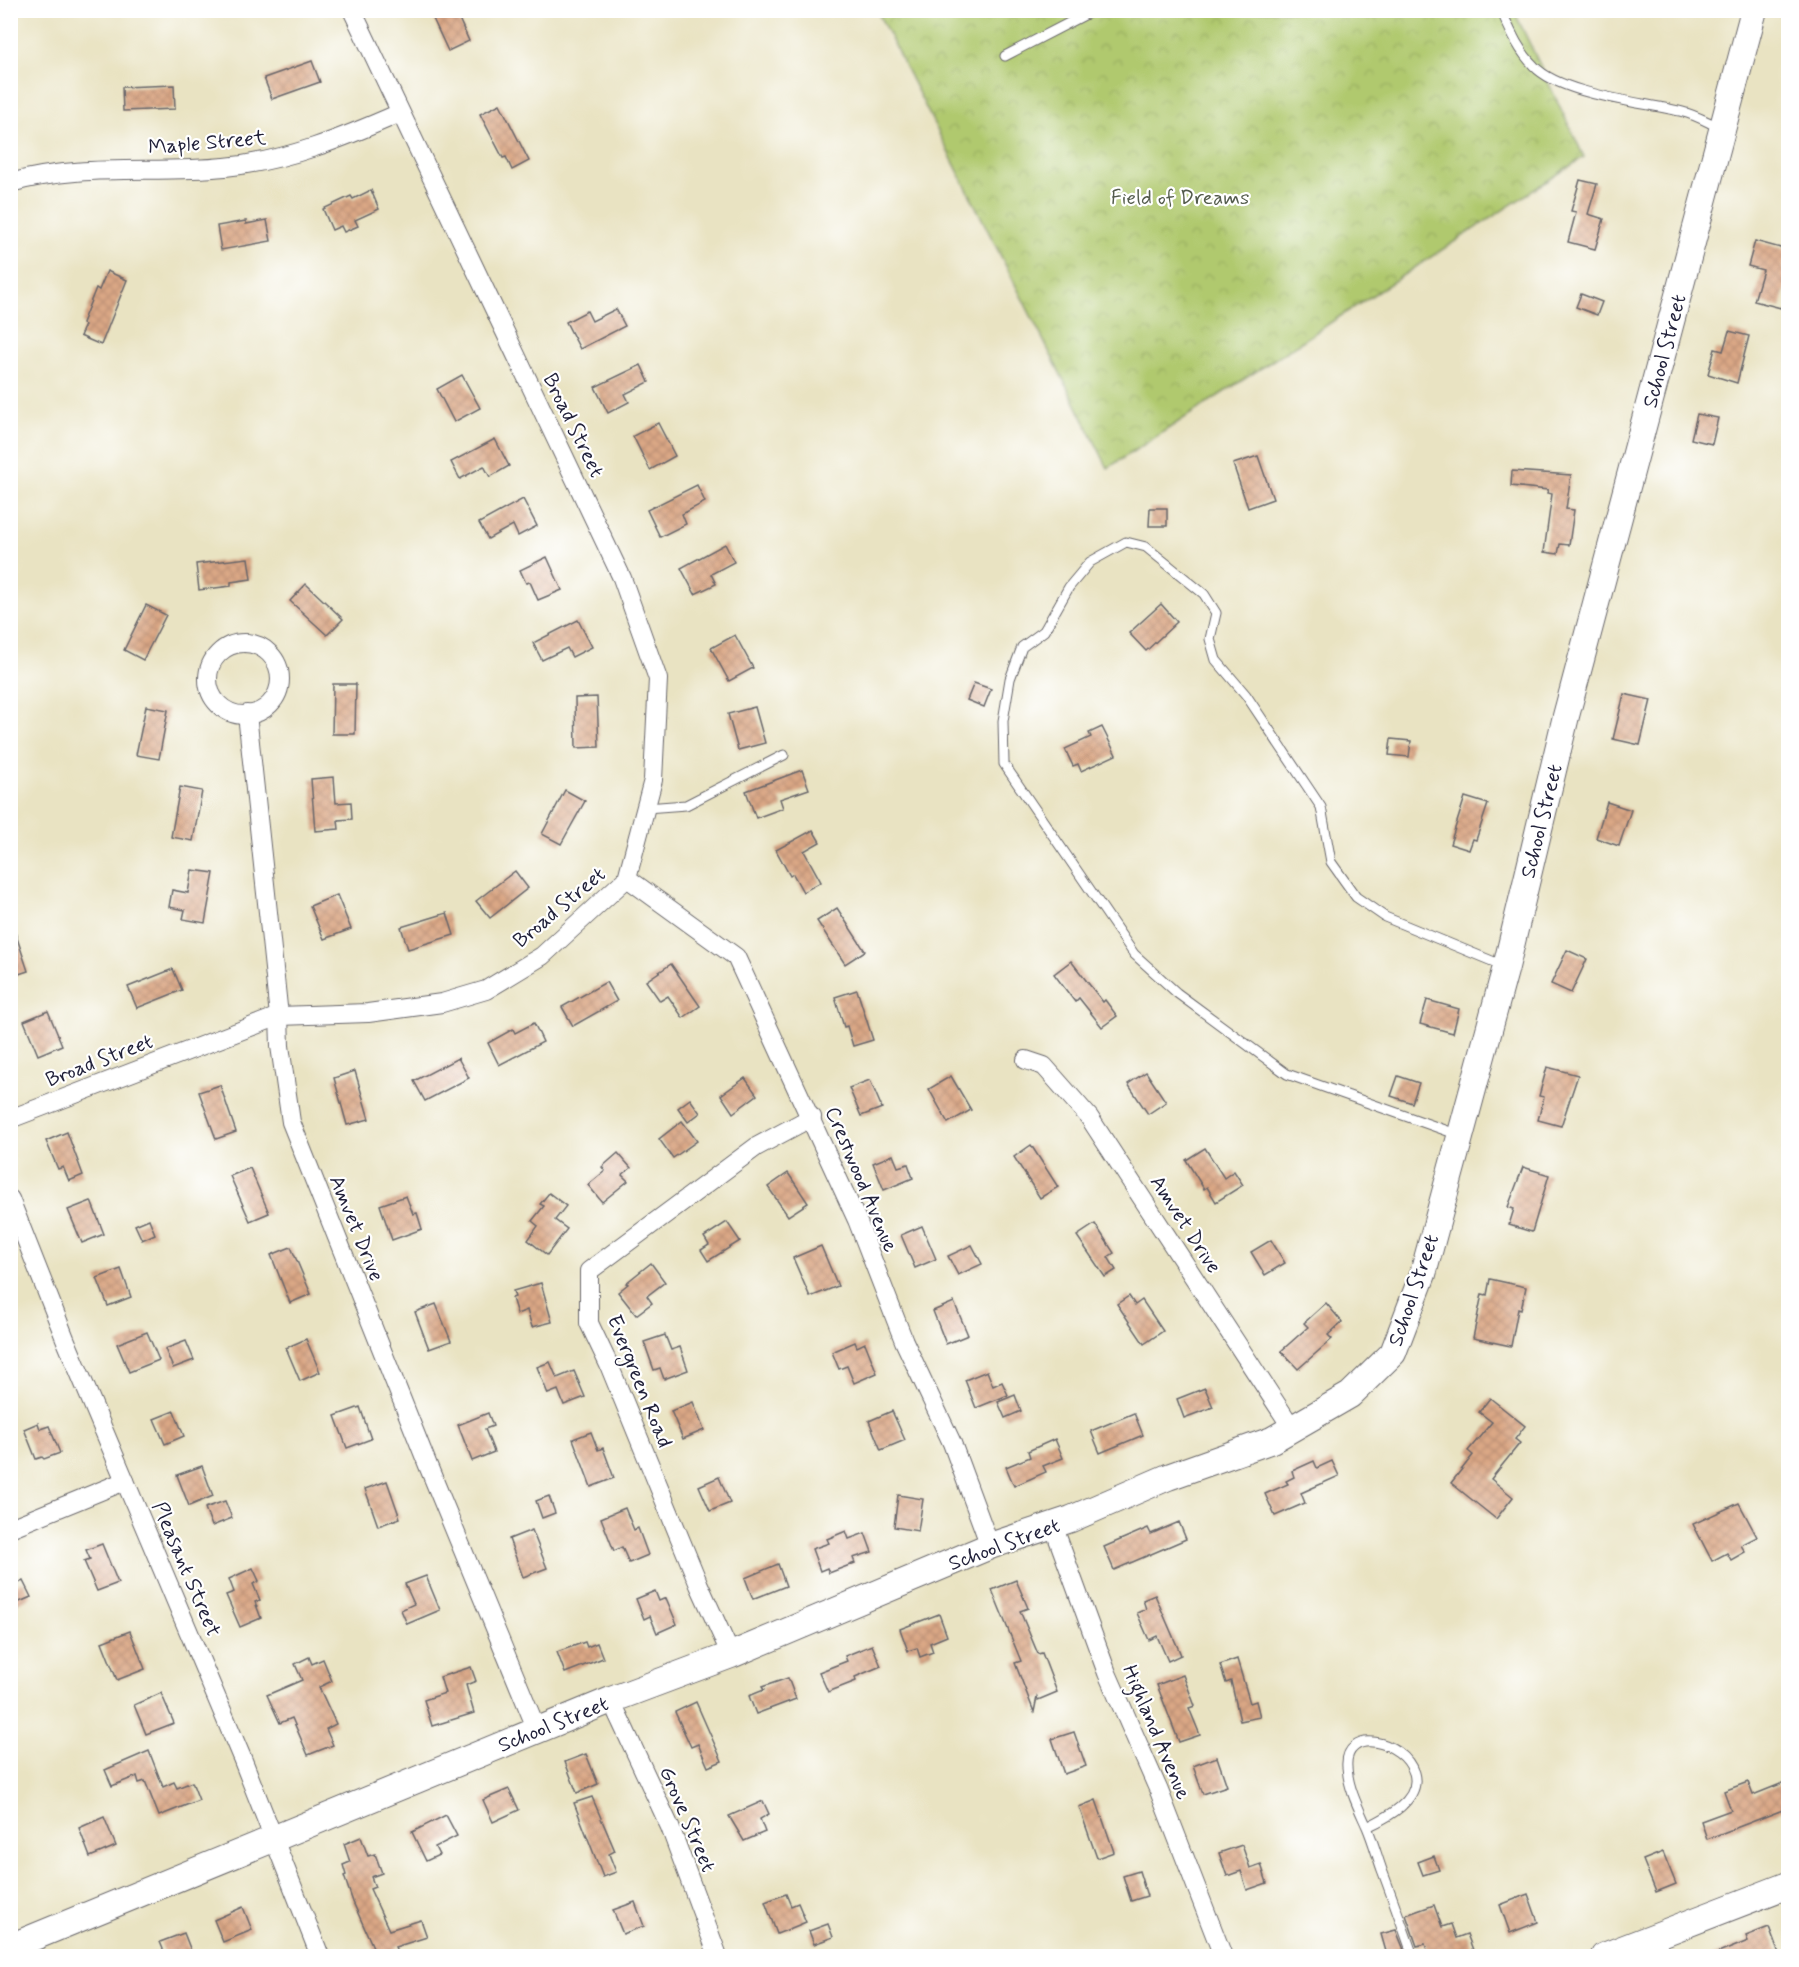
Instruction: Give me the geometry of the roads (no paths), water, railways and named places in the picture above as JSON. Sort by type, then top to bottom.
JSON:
[{"type":"street","name":"Broad Street","points":[[10,1119],[279,1016],[368,1013],[442,1003],[486,990],[542,956],[627,878],[653,780],[658,679],[622,578],[352,10]]},
{"type":"street","name":"School Street","points":[[10,1947],[611,1700],[731,1655],[990,1546],[1071,1519],[1168,1477],[1272,1440],[1350,1395],[1393,1353],[1423,1274],[1506,967],[1566,716],[1754,10]]},
{"type":"street","name":"Maple Street","points":[[10,183],[79,171],[193,169],[256,163],[316,147],[400,113]]},
{"type":"street","name":"Amvet Drive","points":[[247,714],[279,1016],[280,1046],[291,1122],[429,1468],[537,1730]]},
{"type":"street","name":"Crestwood Avenue","points":[[627,878],[736,957],[812,1117],[857,1220],[904,1341],[952,1443],[990,1546]]},
{"type":"street","name":"Amvet Drive","points":[[1026,1060],[1044,1066],[1089,1117],[1292,1428]]},
{"type":"street","name":"Evergreen Road","points":[[731,1655],[699,1585],[609,1365],[589,1323],[589,1271],[756,1147],[812,1117]]},
{"type":"street","name":"Pleasant Street","points":[[10,1199],[124,1481],[242,1758],[320,1956]]},
{"type":"street","points":[[10,1528],[124,1481]]},
{"type":"street","name":"Highland Avenue","points":[[1053,1525],[1107,1673],[1159,1791],[1223,1956]]},
{"type":"street","name":"Grove Street","points":[[611,1700],[670,1827],[718,1956]]},
{"type":"street","points":[[1604,1956],[1788,1886]]},
{"type":"lane","points":[[1005,56],[1094,10]]},
{"type":"lane","points":[[1501,10],[1519,48],[1535,68],[1552,80],[1577,89],[1686,113],[1723,129]]},
{"type":"lane","points":[[1460,1135],[1287,1074],[1178,993],[1134,954],[1004,764],[1004,721],[1010,679],[1022,647],[1044,631],[1069,587],[1090,562],[1126,542],[1146,547],[1204,594],[1216,613],[1210,639],[1216,660],[1246,695],[1321,807],[1331,862],[1356,897],[1385,917],[1506,967]]},
{"type":"lane","points":[[646,808],[686,805],[784,754]]},
{"type":"lane","points":[[1367,1827],[1387,1817],[1405,1803],[1415,1784],[1414,1773],[1407,1761],[1394,1748],[1377,1741],[1357,1746],[1350,1753],[1346,1765],[1354,1798],[1367,1827],[1413,1956]]},
{"type":"park label","name":"Field of Dreams","points":[[1180,197]]}]
